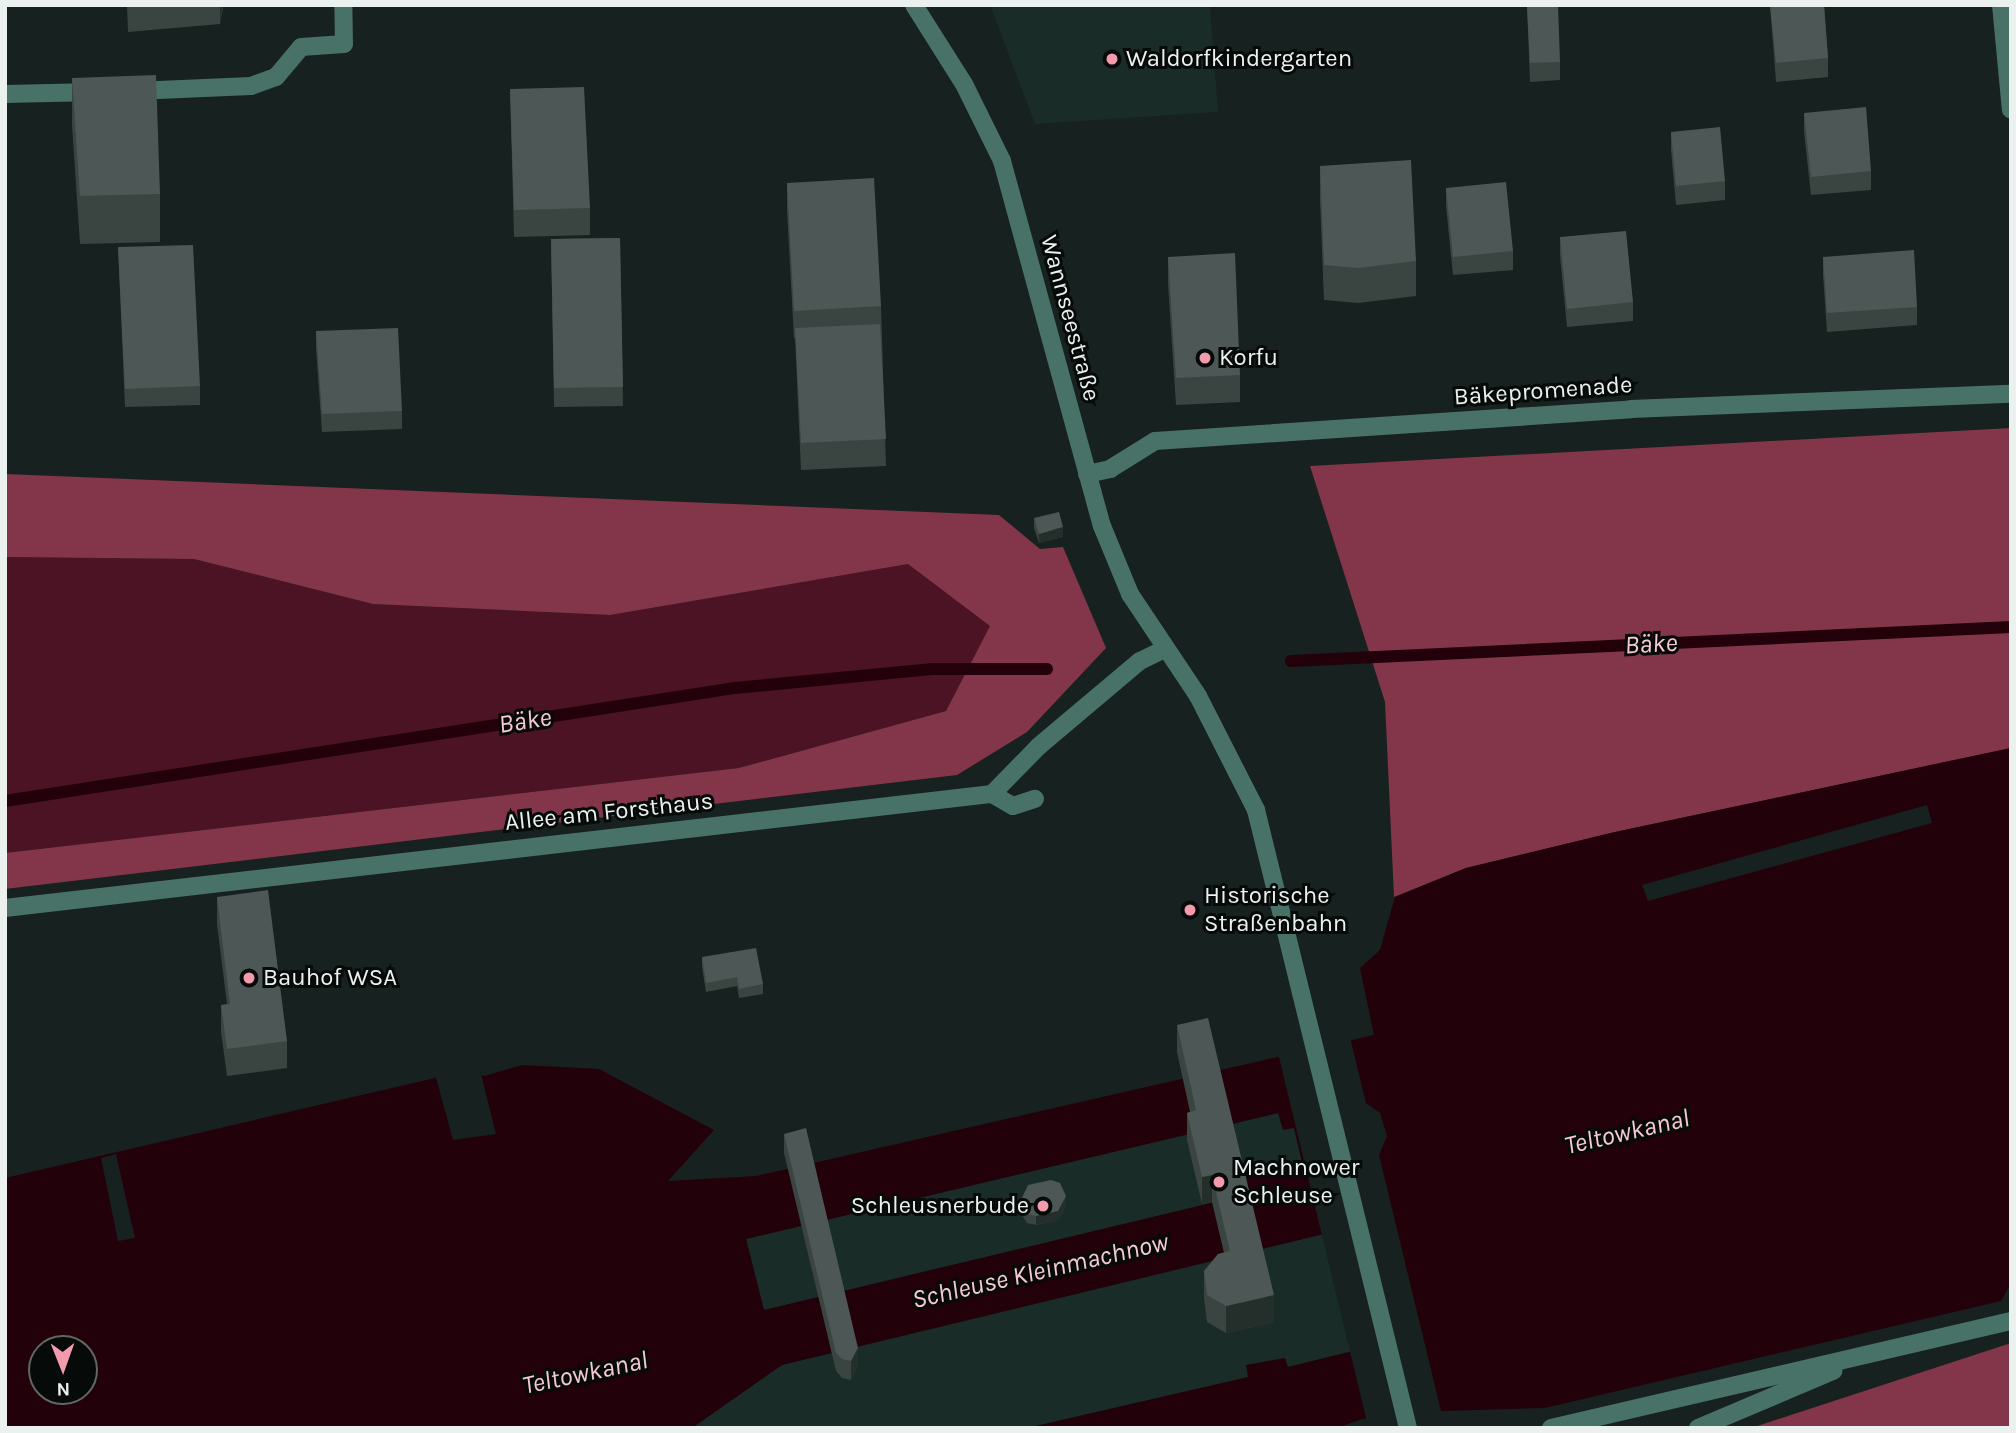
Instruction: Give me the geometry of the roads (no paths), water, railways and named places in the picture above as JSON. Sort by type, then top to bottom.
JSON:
[{"type":"street","points":[[5,94],[251,86],[276,77],[301,47],[344,44],[343,5]]},
{"type":"street","name":"Wannseestraße","points":[[914,5],[964,84],[1002,161],[1087,474],[1130,594],[1198,696],[1244,778],[1296,961],[1408,1428]]},
{"type":"street","points":[[2001,5],[2011,110]]},
{"type":"street","name":"Bäkepromenade","points":[[1087,474],[1110,469],[1155,441],[1631,409],[2011,394]]},
{"type":"street","points":[[1035,799],[1013,806],[992,794],[1039,746],[1140,661],[1165,649]]},
{"type":"street","name":"Allee am Forsthaus","points":[[5,908],[992,794]]},
{"type":"street","points":[[1551,1428],[2011,1321]]},
{"type":"street","points":[[1698,1428],[1878,1352]]},
{"type":"water","points":[[2011,748],[2011,1283],[2001,1301],[1545,1408],[1444,1411],[1362,1419],[1337,1428],[1027,1428],[1248,1377],[1246,1365],[1285,1358],[1288,1367],[1357,1350],[1328,1233],[782,1365],[692,1428],[5,1428],[5,1178],[435,1078],[474,1071],[484,1076],[522,1065],[599,1069],[714,1130],[668,1181],[756,1176],[1374,1035],[1360,968],[1380,950],[1395,897],[1466,868],[1615,832]],"holes":[[[1278,1113],[1283,1130],[1294,1128],[1302,1162],[1244,1175],[1236,1197],[764,1310],[746,1239]]]},
{"type":"waterway","name":"Bäke","points":[[1291,661],[2011,627]]},
{"type":"waterway","name":"Bäke","points":[[5,801],[735,688],[931,669],[1047,669]]},
{"type":"place","name":"Waldorfkindergarten","points":[[1112,59]]},
{"type":"place","name":"Korfu","points":[[1205,358]]},
{"type":"place","name":"Historische Straßenbahn","points":[[1190,910]]},
{"type":"place","name":"Bauhof WSA","points":[[249,978]]},
{"type":"place","name":"Machnower Schleuse","points":[[1219,1182]]},
{"type":"place","name":"Schleusnerbude","points":[[1043,1206]]},
{"type":"water label","name":"Teltowkanal","points":[[1627,1132]]},
{"type":"water label","name":"Schleuse Kleinmachnow","points":[[1040,1271]]},
{"type":"water label","name":"Teltowkanal","points":[[585,1373]]}]
